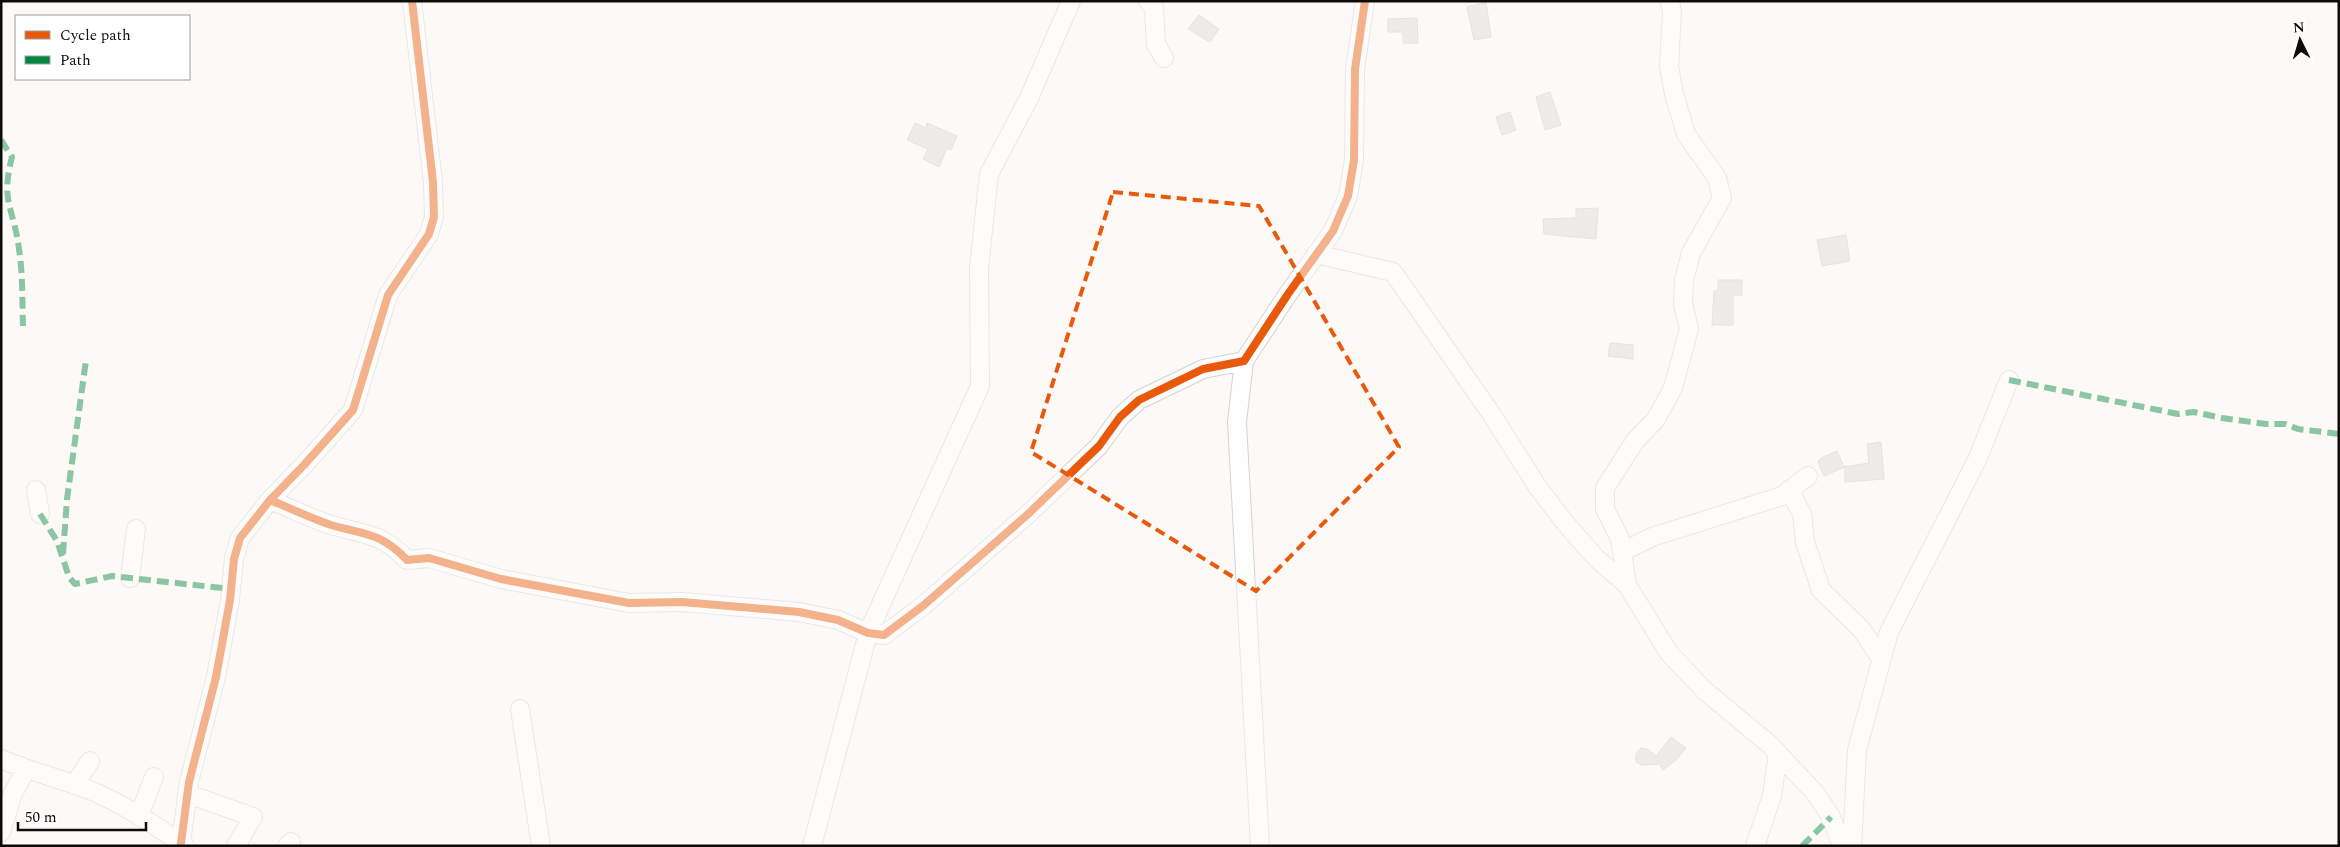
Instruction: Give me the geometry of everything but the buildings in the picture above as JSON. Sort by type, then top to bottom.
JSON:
[{"type":"street","points":[[1,759],[26,770],[94,792],[139,816],[183,844],[188,794],[216,677],[230,600],[234,559],[240,538],[270,500],[304,465],[352,410],[388,295],[429,234],[434,218],[433,182],[412,1]]},
{"type":"street","points":[[812,846],[868,633],[980,386],[979,268],[989,174],[1029,98],[1071,1]]},
{"type":"street","points":[[1148,1],[1154,8],[1156,44],[1164,58]]},
{"type":"street","points":[[1260,846],[1237,422],[1244,361],[1333,231],[1348,196],[1354,160],[1355,69],[1365,1]]},
{"type":"street","points":[[1628,585],[1620,538],[1605,509],[1606,488],[1635,441],[1656,419],[1673,388],[1689,329],[1683,304],[1684,280],[1690,253],[1722,198],[1716,178],[1686,134],[1674,94],[1669,66],[1672,13],[1670,1]]},
{"type":"street","points":[[1316,254],[1393,272],[1492,415],[1537,486],[1596,558],[1628,585],[1669,653],[1704,690],[1778,753],[1816,794],[1831,817],[1842,846]]},
{"type":"street","points":[[270,500],[329,524],[375,535],[393,546],[407,560],[429,558],[501,579],[630,603],[682,602],[799,612],[838,620],[868,633],[884,635],[931,598],[1042,501],[1099,446],[1120,417],[1139,400],[1203,369],[1244,361]]},
{"type":"street","points":[[1852,846],[1857,750],[1889,632],[1978,460],[2009,380]]},
{"type":"street","points":[[1622,552],[1652,536],[1782,496],[1808,476]]},
{"type":"street","points":[[36,490],[40,514]]},
{"type":"street","points":[[1789,490],[1802,514],[1805,542],[1821,590],[1862,630],[1881,659]]},
{"type":"street","points":[[130,578],[136,529]]},
{"type":"street","points":[[520,709],[541,846]]},
{"type":"street","points":[[1755,846],[1772,796],[1778,753]]},
{"type":"street","points":[[74,785],[90,762]]},
{"type":"street","points":[[1,832],[13,793],[26,770]]},
{"type":"street","points":[[139,816],[154,777]]},
{"type":"street","points":[[188,794],[253,817],[236,846]]},
{"type":"highlighted area","points":[[1113,192],[1259,206],[1399,447],[1256,591],[1031,452]]},
{"type":"marked path","points":[[1,140],[12,157],[7,185],[20,259],[23,326]]},
{"type":"marked path","points":[[63,554],[67,499],[86,360]]},
{"type":"marked path","points":[[2009,380],[2178,414],[2194,412],[2266,424],[2285,424],[2298,429],[2339,434]]},
{"type":"marked path","points":[[40,514],[57,541],[69,577],[75,584],[112,576],[231,589]]},
{"type":"marked path","points":[[1802,846],[1831,817]]},
{"type":"cycle path","points":[[181,843],[189,782],[216,677],[230,600],[234,559],[240,538],[270,500],[353,410],[388,295],[429,234],[434,217],[433,182],[412,1]]},
{"type":"cycle path","points":[[270,500],[331,525],[380,539],[389,544],[407,560],[429,558],[501,579],[629,603],[682,602],[799,612],[838,620],[868,633],[884,635],[924,605],[1027,515],[1099,446],[1120,417],[1139,400],[1203,369],[1244,361],[1288,294],[1333,231],[1348,196],[1354,160],[1355,69],[1365,1]]}]
